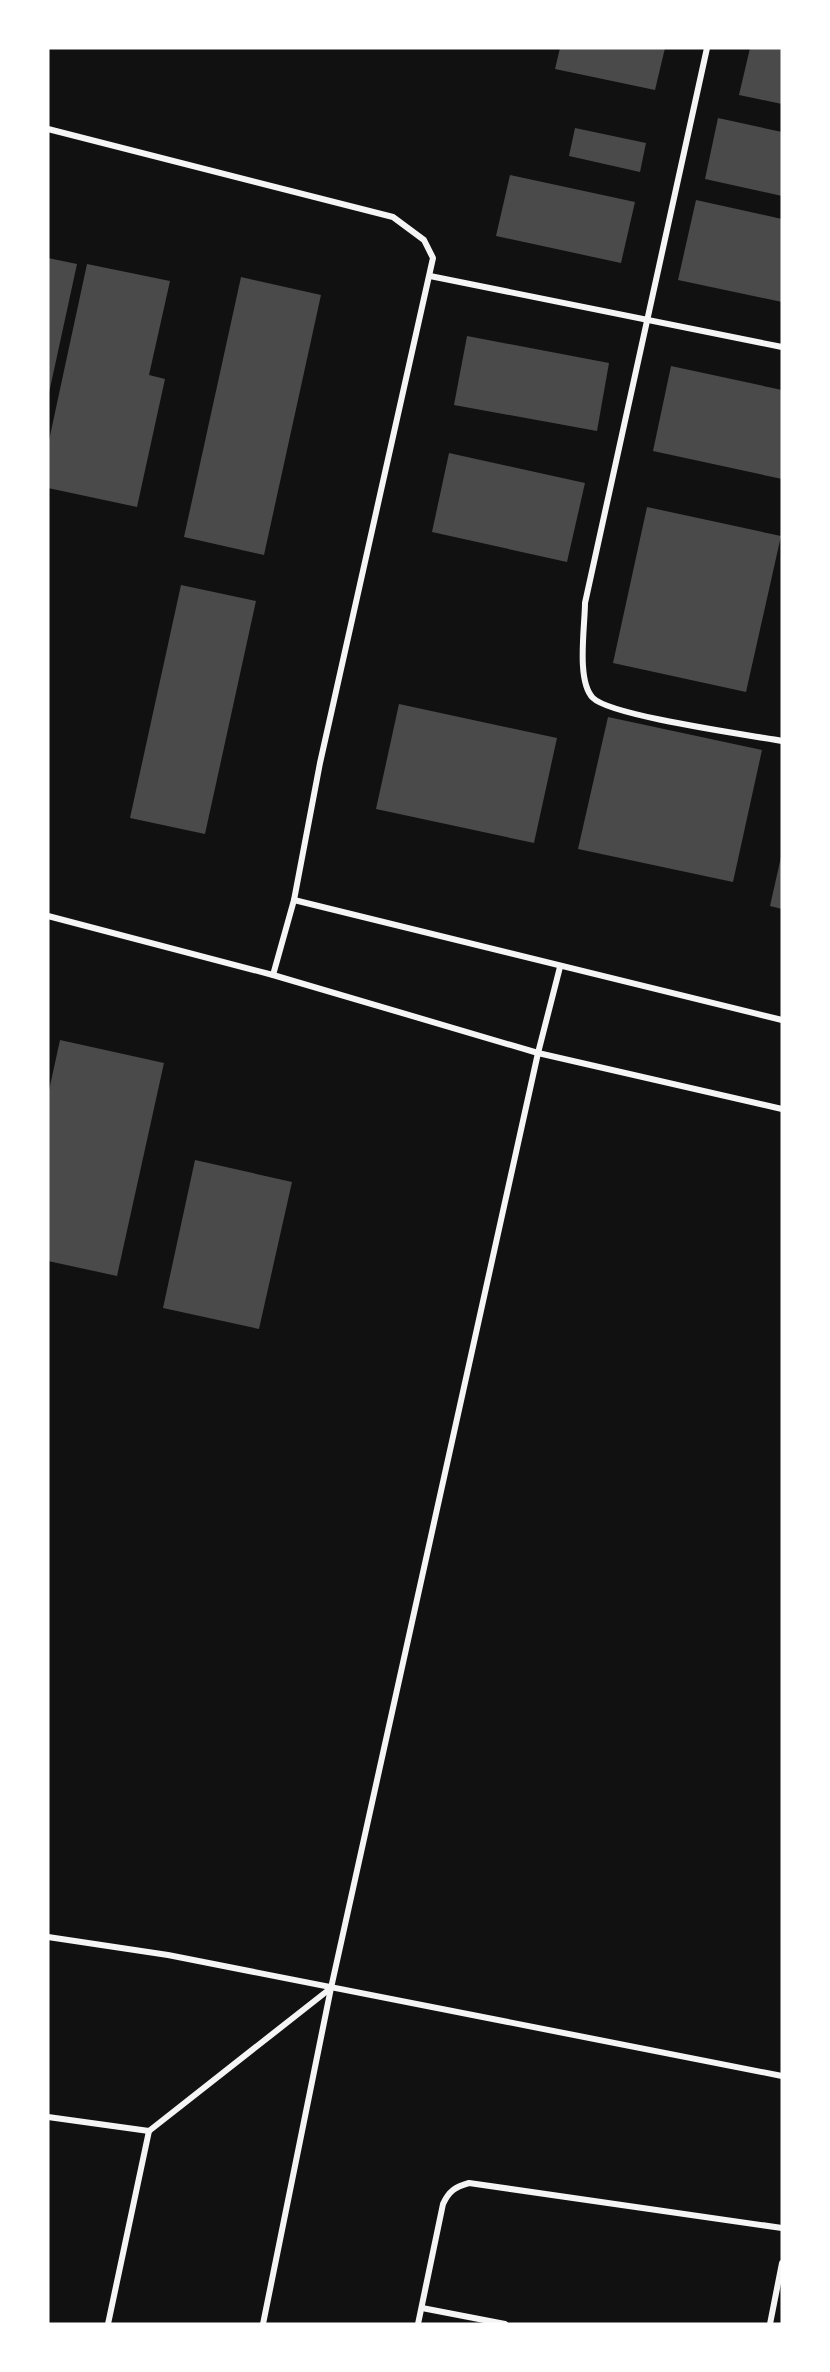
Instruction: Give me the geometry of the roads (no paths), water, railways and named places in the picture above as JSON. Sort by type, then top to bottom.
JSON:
[{"type":"street","points":[[707,48],[585,603],[583,675],[592,698],[619,711],[782,741]]},
{"type":"street","points":[[48,129],[393,217],[424,240],[433,258],[363,569],[294,900],[273,975]]},
{"type":"street","points":[[430,276],[782,347]]},
{"type":"street","points":[[294,900],[782,1020]]},
{"type":"street","points":[[48,916],[273,975],[538,1053],[782,1109]]},
{"type":"street","points":[[263,2324],[332,1988],[538,1053],[560,967]]},
{"type":"street","points":[[48,1937],[168,1955],[782,2076]]},
{"type":"street","points":[[108,2324],[149,2131],[332,1988]]},
{"type":"street","points":[[48,2117],[149,2131]]},
{"type":"street","points":[[418,2324],[443,2204],[449,2192],[469,2183],[782,2228]]},
{"type":"street","points":[[770,2324],[782,2264]]},
{"type":"street","points":[[422,2308],[505,2324]]}]
